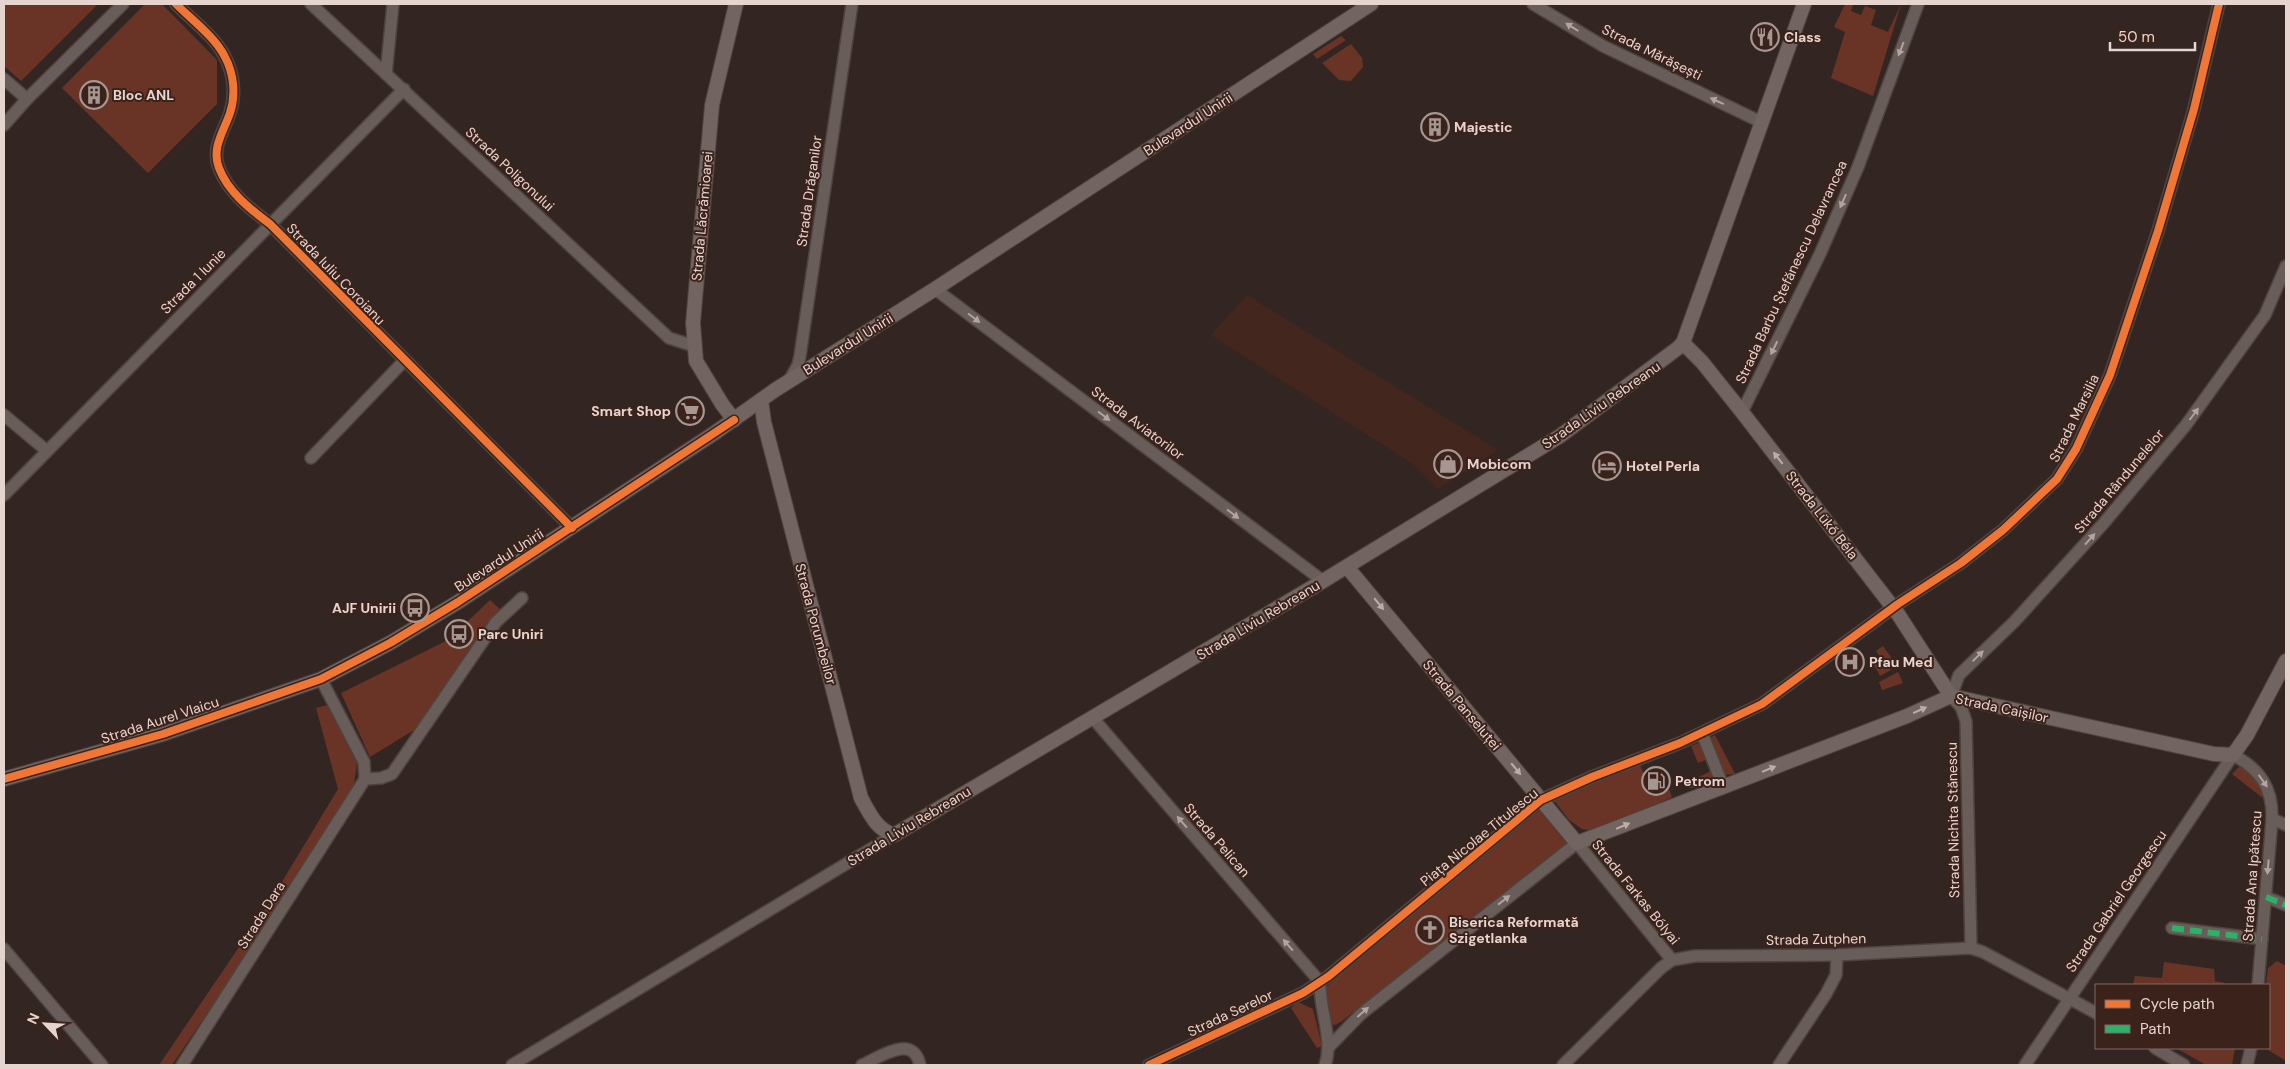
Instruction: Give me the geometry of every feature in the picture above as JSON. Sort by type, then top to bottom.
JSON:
[{"type":"main road","name":"Strada Lăcrămioarei","points":[[734,420],[696,361],[693,323],[712,105],[736,4]]},
{"type":"main road","name":"Bulevardul Unirii","points":[[321,679],[390,643],[458,602],[572,528],[790,381],[935,289],[1371,4]]},
{"type":"main road","points":[[1683,343],[1804,4]]},
{"type":"main road","name":"Strada Lükő Béla","points":[[1683,343],[1702,362],[1742,412],[1894,608],[1951,696]]},
{"type":"main road","name":"Strada Liviu Rebreanu","points":[[894,835],[1347,567],[1560,436],[1667,357],[1683,343]]},
{"type":"main road","name":"Strada Porumbeilor","points":[[761,400],[764,422],[861,798],[877,825],[884,832],[894,835]]},
{"type":"main road","name":"Strada Panseluței","points":[[1347,567],[1577,843]]},
{"type":"main road","points":[[2233,754],[2247,735],[2286,660]]},
{"type":"main road","name":"Strada Aurel Vlaicu","points":[[4,779],[163,734],[321,679]]},
{"type":"main road","name":"Strada Caișilor","points":[[1723,786],[1907,716],[1951,696],[2214,754],[2233,754]]},
{"type":"main road","points":[[1577,843],[1723,786]]},
{"type":"street","points":[[4,125],[27,99],[123,4]]},
{"type":"street","name":"Strada Iuliu Coroianu","points":[[176,4],[225,56],[233,78],[234,96],[230,114],[219,139],[217,156],[219,168],[242,202],[270,224],[572,528]]},
{"type":"street","name":"Strada Poligonului","points":[[311,4],[668,338],[694,346]]},
{"type":"street","points":[[386,74],[393,4]]},
{"type":"street","name":"Strada Drăganilor","points":[[790,381],[800,356],[852,4]]},
{"type":"street","name":"Strada Mărășești","points":[[1533,4],[1602,46],[1761,122]]},
{"type":"street","name":"Strada Barbu Ștefănescu Delavrancea","points":[[1742,412],[1820,254],[1854,175],[1918,4]]},
{"type":"street","name":"Strada Marsilia","points":[[1702,733],[1762,704],[1894,608],[1961,563],[2018,517],[2057,479],[2076,449],[2110,375],[2158,231],[2194,109],[2219,4]]},
{"type":"street","points":[[4,79],[27,99]]},
{"type":"street","name":"Strada 1 Iunie","points":[[4,495],[404,89]]},
{"type":"street","name":"Strada Rândunelelor","points":[[1951,696],[1959,675],[2040,594],[2103,524],[2186,425],[2265,315],[2286,266]]},
{"type":"street","name":"Strada Aviatorilor","points":[[935,289],[1322,581]]},
{"type":"street","points":[[311,458],[404,361]]},
{"type":"street","points":[[4,415],[46,451]]},
{"type":"street","points":[[321,679],[364,762],[364,779],[381,778],[392,774],[496,622],[522,598]]},
{"type":"street","name":"Strada Nichita Stănescu","points":[[1951,696],[1961,707],[1967,735],[1971,948]]},
{"type":"street","name":"Strada Pelican","points":[[1092,717],[1320,982]]},
{"type":"street","points":[[1702,733],[1723,786]]},
{"type":"street","name":"Piața Nicolae Titulescu","points":[[1320,982],[1541,800],[1592,777],[1702,733]]},
{"type":"street","name":"Strada Ana Ipătescu","points":[[2233,754],[2254,768],[2266,782],[2272,800],[2258,984]]},
{"type":"street","name":"Strada Gabriel Georgescu","points":[[2026,1065],[2233,754]]},
{"type":"street","name":"Strada Dara","points":[[182,1065],[364,779]]},
{"type":"street","points":[[2272,819],[2286,825]]},
{"type":"street","name":"Strada Liviu Rebreanu","points":[[512,1065],[894,835]]},
{"type":"street","points":[[1329,1047],[1361,1014],[1577,843]]},
{"type":"street","name":"Strada Farkas Bólyai","points":[[1577,843],[1672,960]]},
{"type":"street","points":[[2266,897],[2286,905]]},
{"type":"street","points":[[2172,928],[2262,939]]},
{"type":"street","name":"Strada Zutphen","points":[[1672,960],[1695,956],[1837,955],[1971,948],[1983,952],[2070,997],[2095,1012]]},
{"type":"street","points":[[4,949],[102,1065]]},
{"type":"street","points":[[1778,1065],[1826,994],[1836,975],[1837,955]]},
{"type":"street","points":[[1563,1065],[1661,968],[1672,960]]},
{"type":"street","points":[[1320,982],[1319,1000],[1329,1047],[1326,1065]]},
{"type":"street","name":"Strada Serelor","points":[[1149,1065],[1303,993],[1320,982]]},
{"type":"street","points":[[862,1065],[896,1049],[904,1048],[918,1060]]},
{"type":"street","points":[[2157,1049],[2184,1065]]},
{"type":"street","points":[[2247,1065],[2251,1049]]},
{"type":"shaded area","points":[[4,4],[98,4],[21,81],[4,66]]},
{"type":"shaded area","points":[[145,4],[162,4],[217,60],[217,104],[148,173],[62,88]]},
{"type":"shaded area","points":[[1845,4],[1853,5],[1851,11],[1861,15],[1865,6],[1876,10],[1871,25],[1888,32],[1901,4],[1873,96],[1831,78],[1845,32],[1834,27]]},
{"type":"shaded area","points":[[1341,36],[1346,40],[1317,59],[1313,54]]},
{"type":"shaded area","points":[[1351,44],[1362,58],[1363,67],[1351,81],[1339,80],[1322,63]]},
{"type":"shaded area","name":"Mobicom","points":[[1247,295],[1498,450],[1438,489],[1413,464],[1211,335]]},
{"type":"shaded area","points":[[490,600],[504,613],[427,722],[370,757],[341,693],[448,640]]},
{"type":"shaded area","points":[[1883,646],[1893,660],[1887,664],[1891,670],[1880,676],[1873,663],[1880,657],[1876,651]]},
{"type":"shaded area","points":[[1898,672],[1903,683],[1882,690],[1879,682]]},
{"type":"shaded area","points":[[327,705],[357,763],[353,791],[273,916],[172,1065],[159,1065],[271,900],[338,789],[316,708]]},
{"type":"shaded area","points":[[1715,735],[1735,774],[1723,775],[1710,738]]},
{"type":"shaded area","points":[[1701,742],[1708,759],[1698,763],[1691,746]]},
{"type":"shaded area","points":[[1640,764],[1650,793],[1656,790],[1658,794],[1669,789],[1672,797],[1600,832],[1582,829],[1569,820],[1553,799],[1596,779]]},
{"type":"shaded area","points":[[2242,764],[2261,783],[2264,799],[2232,774]]},
{"type":"shaded area","points":[[1711,771],[1715,779],[1694,788],[1689,788],[1688,782]]},
{"type":"shaded area","points":[[1540,810],[1568,842],[1342,1021],[1335,1025],[1329,1024],[1325,988]]},
{"type":"shaded area","points":[[2277,961],[2286,966],[2286,1061],[2267,1049],[2270,1049],[2270,984],[2266,984],[2268,968]]},
{"type":"shaded area","points":[[2164,962],[2214,969],[2215,981],[2225,983],[2133,984],[2135,976],[2162,978]]},
{"type":"shaded area","points":[[1298,1002],[1313,1009],[1322,1046],[1317,1048],[1291,1008]]},
{"type":"shaded area","points":[[2178,1049],[2235,1049],[2232,1065],[2206,1065]]},
{"type":"marked path","points":[[2266,897],[2286,905]]},
{"type":"marked path","points":[[2172,928],[2262,939]]},
{"type":"cycle path","points":[[176,4],[203,29],[221,50],[230,70],[233,85],[232,106],[219,140],[216,154],[219,168],[228,185],[247,206],[270,224],[572,528]]},
{"type":"cycle path","points":[[1149,1065],[1303,993],[1329,976],[1541,800],[1592,777],[1680,743],[1762,704],[1898,604],[1961,563],[2003,530],[2057,479],[2076,449],[2110,375],[2158,231],[2194,109],[2219,4]]},
{"type":"cycle path","points":[[4,779],[163,734],[321,679],[390,643],[458,602],[734,420]]},
{"type":"place","name":"Class","points":[[1765,37]]},
{"type":"place","name":"Bloc ANL","points":[[94,95]]},
{"type":"place","name":"Majestic","points":[[1435,127]]},
{"type":"place","name":"Smart Shop","points":[[690,411]]},
{"type":"place","name":"Mobicom","points":[[1448,464]]},
{"type":"place","name":"Hotel Perla","points":[[1607,466]]},
{"type":"place","name":"AJF Unirii","points":[[415,608]]},
{"type":"place","name":"Parc Uniri","points":[[459,634]]},
{"type":"place","name":"Pfau Med","points":[[1850,662]]},
{"type":"place","name":"Petrom","points":[[1656,781]]},
{"type":"place","name":"Biserica Reformată Szigetlanka","points":[[1430,930]]}]
